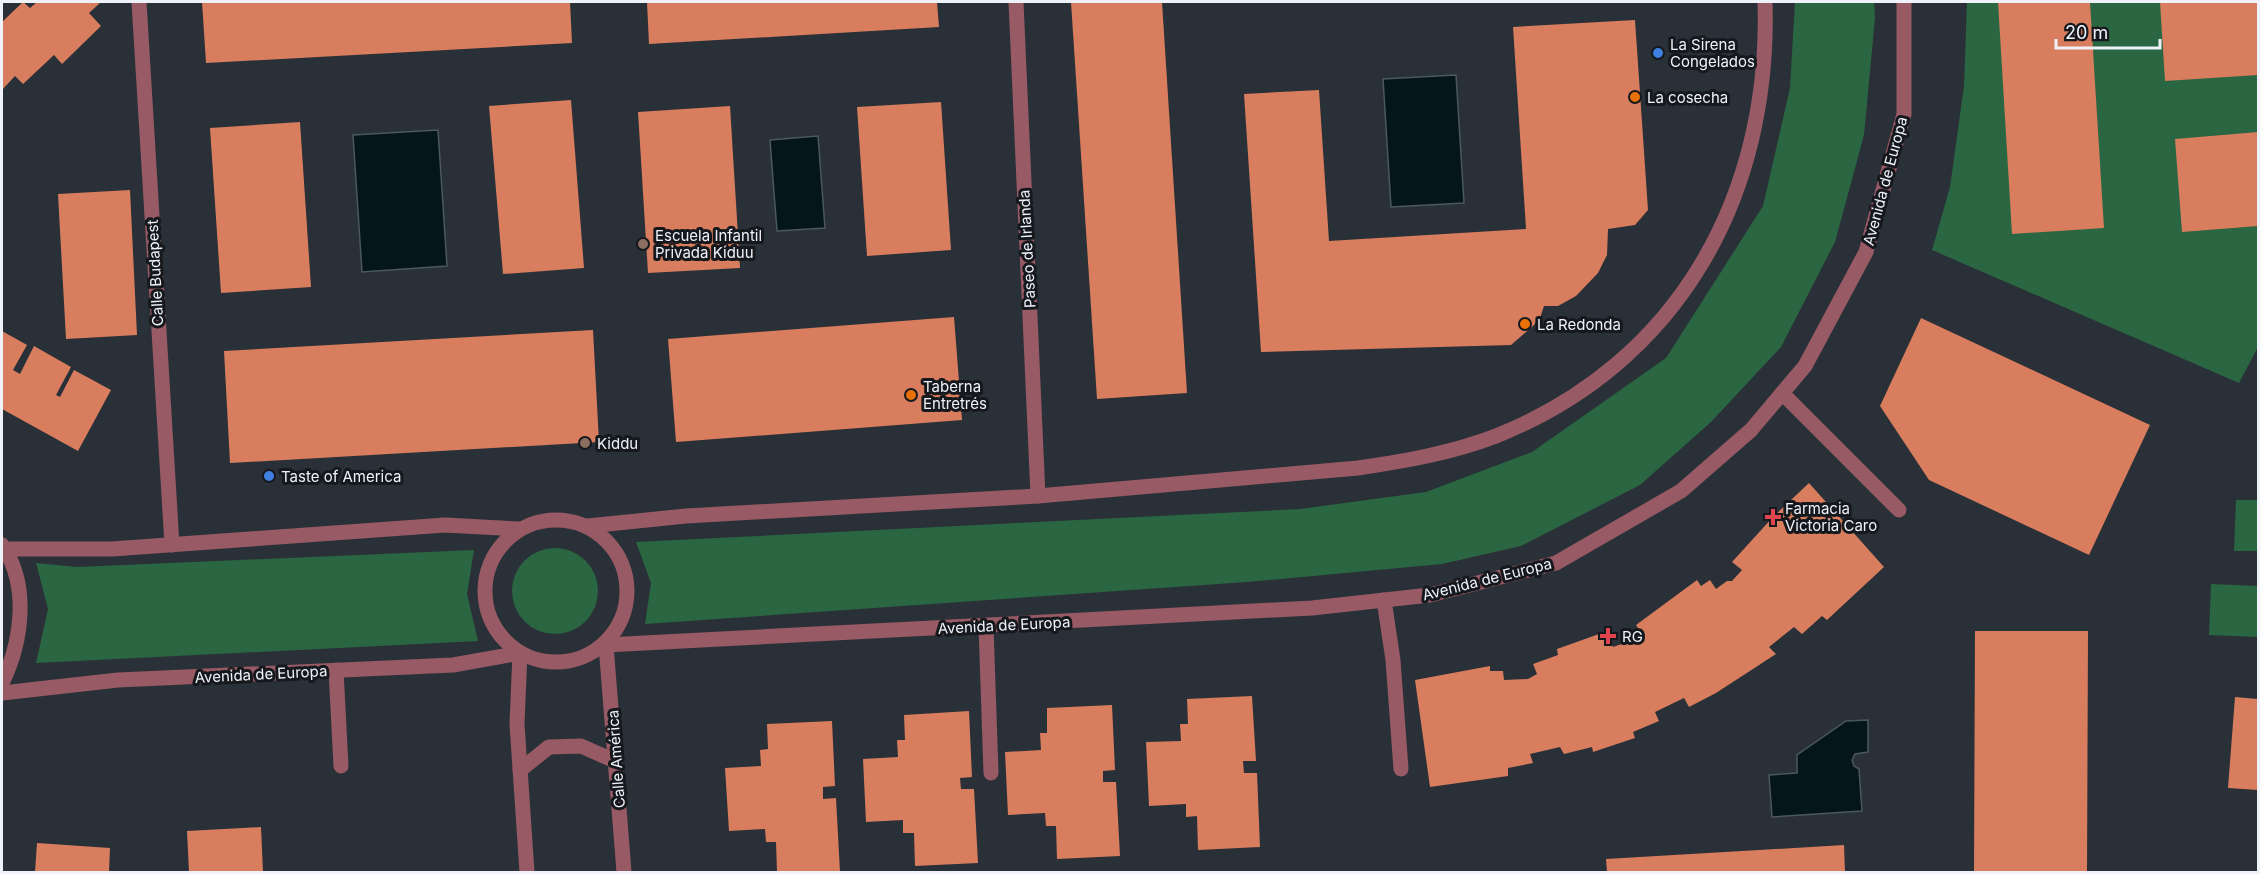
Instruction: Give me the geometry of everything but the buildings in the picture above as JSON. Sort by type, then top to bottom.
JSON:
[{"type":"street","name":"Calle Budapest","points":[[139,2],[172,545]]},
{"type":"street","name":"Paseo de Irlanda","points":[[1016,2],[1038,496]]},
{"type":"street","points":[[588,526],[776,510],[1038,496],[1358,468],[1404,461],[1496,436],[1544,413],[1595,380],[1661,321],[1689,285],[1713,247],[1738,188],[1752,136],[1761,76],[1765,2]]},
{"type":"street","name":"Avenida de Europa","points":[[606,645],[1312,608],[1430,595],[1556,563],[1681,491],[1751,430],[1805,366],[1866,252],[1904,114],[1904,2]]},
{"type":"street","points":[[1782,393],[1899,510]]},
{"type":"street","points":[[565,519],[588,526],[609,541],[623,564],[628,590],[623,616],[606,645],[567,662],[543,661],[520,653],[501,637],[489,615],[484,591],[489,566],[501,545],[519,529],[542,520],[565,519]]},
{"type":"street","points":[[2,683],[13,660],[21,622],[17,584],[3,547],[112,549],[445,525],[519,529]]},
{"type":"street","points":[[1384,600],[1393,660],[1401,769]]},
{"type":"street","points":[[986,626],[991,773]]},
{"type":"street","name":"Calle América","points":[[606,645],[624,873]]},
{"type":"street","points":[[520,653],[517,724],[527,873]]},
{"type":"street","name":"Avenida de Europa","points":[[2,693],[118,680],[453,664],[520,653]]},
{"type":"street","points":[[336,670],[341,766]]},
{"type":"street","points":[[520,770],[549,747],[581,746],[615,761]]},
{"type":"green space","points":[[1795,2],[1874,2],[1875,18],[1864,135],[1835,242],[1781,347],[1711,422],[1640,485],[1521,546],[1442,564],[1247,582],[645,624],[651,583],[636,542],[1300,509],[1426,492],[1532,452],[1666,358],[1763,206],[1790,88]]},
{"type":"green space","points":[[1967,2],[2258,2],[2258,347],[2239,383],[1932,250],[1950,187],[1964,86]]},
{"type":"green space","points":[[2236,500],[2258,500],[2258,551],[2234,551]]},
{"type":"green space","points":[[547,548],[563,548],[586,560],[595,574],[598,591],[595,608],[586,622],[563,634],[547,634],[531,627],[519,615],[512,599],[512,583],[519,567],[531,555]]},
{"type":"green space","points":[[474,550],[467,594],[478,641],[36,663],[48,609],[36,563],[77,567]]},
{"type":"green space","points":[[2211,584],[2258,586],[2258,637],[2209,635]]},
{"type":"shaded area","points":[[1456,75],[1464,203],[1391,207],[1383,79]]},
{"type":"shaded area","points":[[438,130],[447,266],[362,272],[353,135]]},
{"type":"shaded area","points":[[818,136],[825,228],[777,231],[770,140]]},
{"type":"shaded area","points":[[1868,720],[1868,752],[1855,754],[1852,760],[1854,766],[1859,769],[1862,811],[1772,817],[1769,775],[1797,773],[1797,755],[1846,721]]},
{"type":"place","name":"La Sirena Congelados","points":[[1658,53]]},
{"type":"place","name":"La cosecha","points":[[1635,97]]},
{"type":"place","name":"Escuela Infantil Privada Kiduu","points":[[643,244]]},
{"type":"place","name":"La Redonda","points":[[1525,324]]},
{"type":"place","name":"Taberna Entretrés","points":[[911,395]]},
{"type":"place","name":"Kiddu","points":[[585,443]]},
{"type":"place","name":"Taste of America","points":[[269,476]]},
{"type":"place","name":"Farmacia Victoria Caro","points":[[1773,517]]},
{"type":"place","name":"RG","points":[[1608,636]]}]
